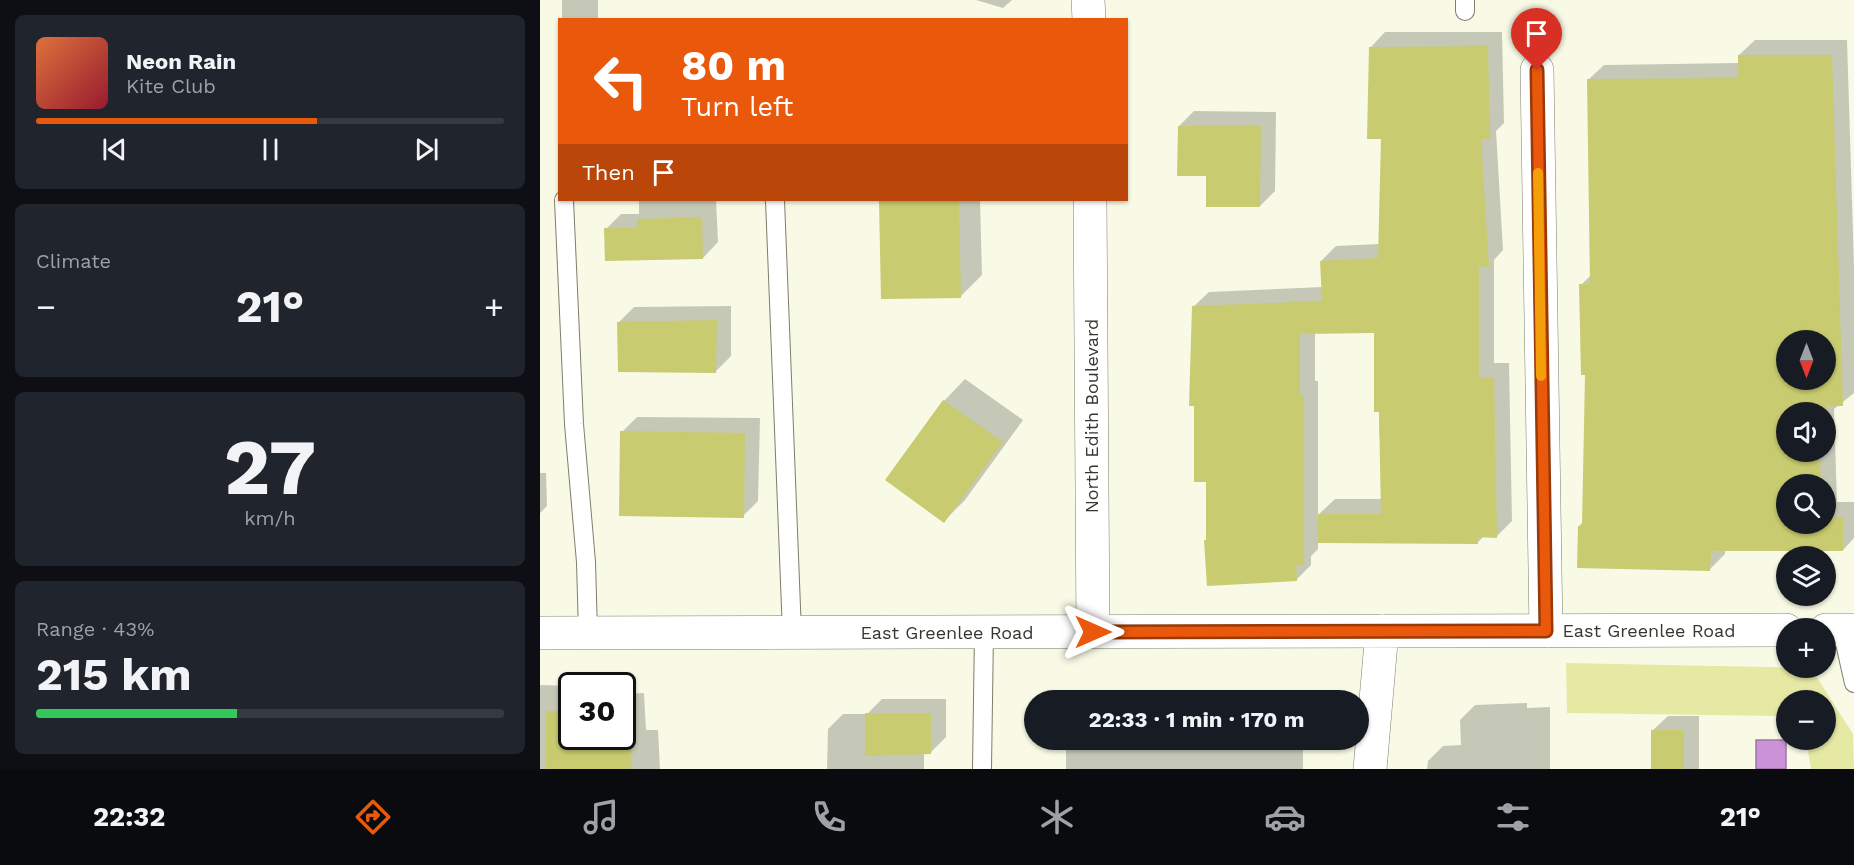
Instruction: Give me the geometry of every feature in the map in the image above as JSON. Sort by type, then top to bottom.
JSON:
[{"type":"street","points":[[1088,0],[1089,18]]},
{"type":"street","points":[[1537,70],[1546,631]]},
{"type":"street","name":"North Edith Boulevard","points":[[1090,201],[1093,632]]},
{"type":"street","name":"East Greenlee Road","points":[[540,633],[1776,630]]},
{"type":"street","points":[[1370,769],[1382,631]]},
{"type":"lane","points":[[564,201],[574,424],[586,562],[588,633]]},
{"type":"lane","points":[[775,201],[792,633]]},
{"type":"lane","points":[[1840,630],[1854,683]]},
{"type":"lane","points":[[982,769],[984,632]]},
{"type":"green space","points":[[1566,663],[1776,667],[1776,678],[1817,678],[1825,690],[1776,690],[1776,716],[1567,713]]},
{"type":"green space","points":[[1836,707],[1853,734],[1854,769],[1811,769],[1808,750],[1836,750]]},
{"type":"shaded area","points":[[1756,740],[1776,740],[1776,750],[1786,750],[1786,769],[1756,769]]},
{"type":"building","points":[[1488,46],[1490,139],[1481,139],[1489,267],[1479,266],[1479,378],[1494,377],[1497,538],[1478,537],[1478,544],[1318,543],[1318,514],[1381,514],[1379,412],[1374,412],[1374,333],[1300,334],[1300,395],[1304,395],[1304,565],[1296,566],[1297,581],[1207,586],[1204,540],[1206,540],[1206,482],[1194,482],[1194,406],[1189,406],[1192,306],[1322,301],[1320,261],[1378,258],[1381,139],[1367,139],[1369,47]]},
{"type":"building","points":[[1738,55],[1832,55],[1843,406],[1836,406],[1836,402],[1776,402],[1776,462],[1820,462],[1821,474],[1776,474],[1776,534],[1836,534],[1836,517],[1843,517],[1843,551],[1836,551],[1836,546],[1776,546],[1776,551],[1711,551],[1710,571],[1577,568],[1578,526],[1582,526],[1585,375],[1581,375],[1579,284],[1590,284],[1587,79],[1738,78]]},
{"type":"building","points":[[1178,126],[1261,126],[1260,207],[1206,207],[1206,176],[1177,176]]},
{"type":"building","points":[[879,201],[959,201],[961,298],[881,299]]},
{"type":"building","points":[[702,217],[703,259],[605,261],[604,228],[637,228],[637,219]]},
{"type":"building","points":[[717,320],[716,373],[618,372],[617,322]]},
{"type":"building","points":[[943,400],[1003,442],[944,523],[885,480]]},
{"type":"building","points":[[620,431],[745,433],[744,518],[619,516]]},
{"type":"building","points":[[546,711],[558,711],[558,750],[631,750],[632,769],[546,769]]},
{"type":"building","points":[[865,713],[931,713],[931,754],[865,756]]},
{"type":"building","points":[[1651,730],[1684,730],[1684,769],[1651,769]]},
{"type":"slow traffic","points":[[1538,173],[1541,376]]},
{"type":"route","points":[[1093,632],[1546,631],[1537,70]]}]
